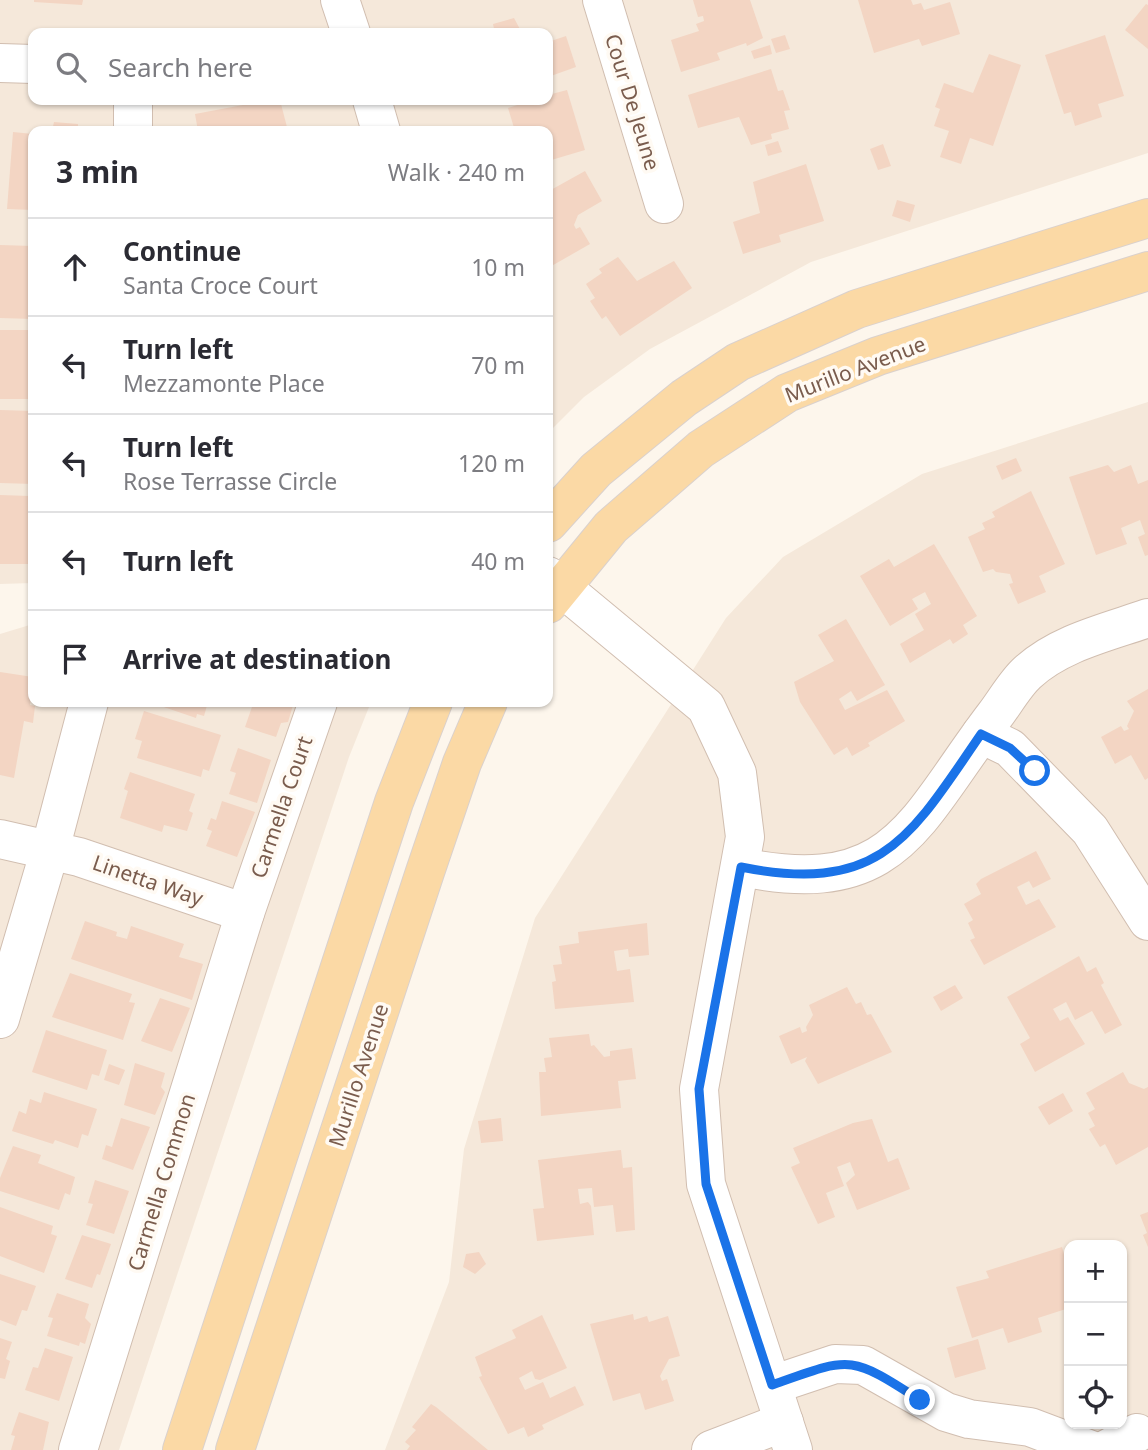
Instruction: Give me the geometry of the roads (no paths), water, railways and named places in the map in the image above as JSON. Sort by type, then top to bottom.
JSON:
[{"type":"main road","points":[[553,517],[596,470],[684,398],[738,362],[857,309],[1148,218]]},
{"type":"main road","name":"Murillo Avenue","points":[[553,587],[611,527],[701,449],[787,393],[877,356],[1148,271]]},
{"type":"main road","points":[[182,1450],[394,802],[431,707]]},
{"type":"main road","name":"Murillo Avenue","points":[[234,1450],[429,860],[462,763],[486,707]]},
{"type":"street","name":"Cour De Jeune","points":[[602,0],[664,204]]},
{"type":"street","points":[[0,63],[28,64]]},
{"type":"street","points":[[133,105],[133,126]]},
{"type":"street","points":[[373,105],[380,126]]},
{"type":"street","points":[[553,589],[706,706],[737,773],[745,837],[699,1089],[706,1184],[789,1436],[710,1450]]},
{"type":"street","points":[[741,867],[776,874],[842,872],[889,852],[926,814],[1027,673],[1070,646],[1148,618]]},
{"type":"street","points":[[0,1019],[50,850],[88,707]]},
{"type":"street","name":"Carmella Court","points":[[245,913],[316,707]]},
{"type":"street","points":[[981,734],[1010,748],[1090,830],[1148,921]]},
{"type":"street","name":"Linetta Way","points":[[0,839],[79,857],[245,913]]},
{"type":"street","name":"Carmella Common","points":[[78,1450],[245,913]]},
{"type":"street","points":[[772,1385],[835,1364],[863,1365],[946,1412],[969,1419],[1031,1427],[1091,1450]]}]
